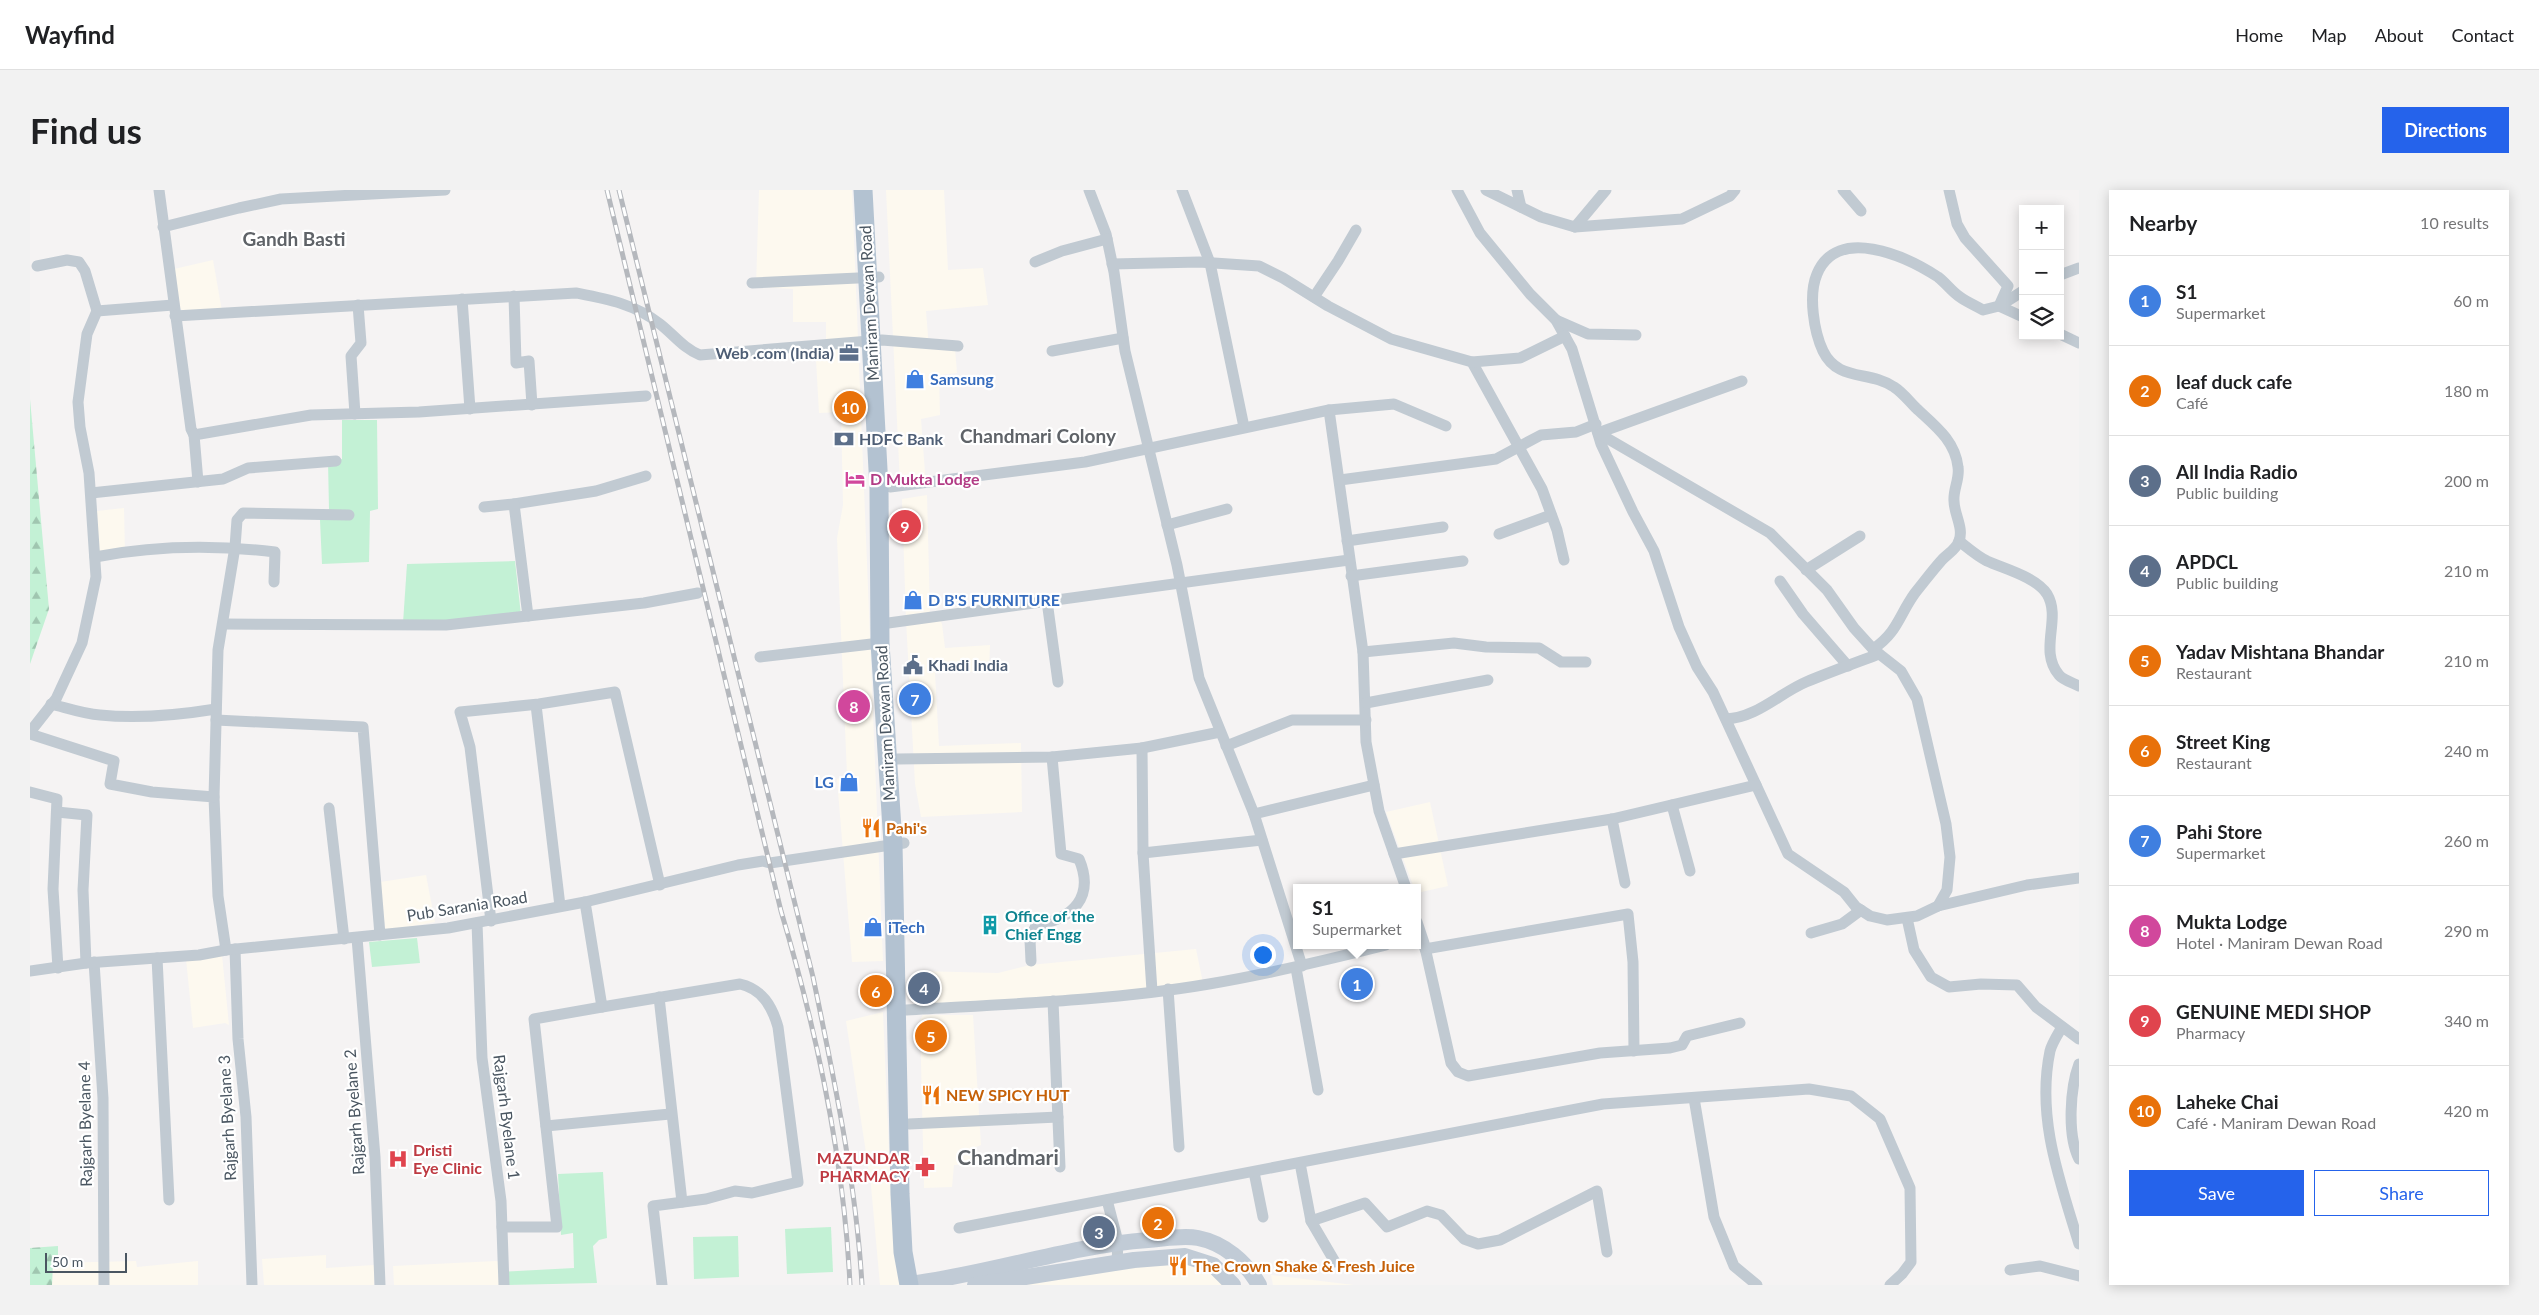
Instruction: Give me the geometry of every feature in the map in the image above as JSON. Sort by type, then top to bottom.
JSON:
[{"type":"main road","name":"Maniram Dewan Road","points":[[863,190],[874,278]]},
{"type":"main road","name":"Maniram Dewan Road","points":[[874,190],[879,488],[886,623],[897,759],[900,1194],[903,1252],[915,1284]]},
{"type":"main road","name":"Maniram Dewan Road","points":[[877,340],[890,487],[886,623],[880,643],[898,843],[906,1010],[915,1284]]},
{"type":"main road","points":[[915,1284],[1118,1242],[1196,1238],[1210,1242],[1232,1254],[1251,1271],[1259,1285]]},
{"type":"main road","points":[[975,1285],[1117,1263],[1185,1256],[1213,1265],[1234,1285]]},
{"type":"street","points":[[159,190],[172,304],[191,429],[194,435],[198,482]]},
{"type":"street","points":[[163,228],[281,199],[445,190]]},
{"type":"street","points":[[1089,190],[1107,239],[1123,338],[1180,582],[1199,678],[1254,814],[1293,946]]},
{"type":"street","points":[[1182,190],[1210,263],[1244,427]]},
{"type":"street","points":[[1458,190],[1480,233],[1530,294],[1556,320],[1572,349],[1597,428],[1625,497],[1654,551],[1679,627],[1697,667],[1713,692],[1726,719],[1788,854],[1844,892],[1861,910],[1870,916],[1887,920],[1917,916],[1938,906],[2027,885],[2079,878]]},
{"type":"street","points":[[1486,190],[1541,217],[1575,227],[1682,219],[1730,196],[1735,190]]},
{"type":"street","points":[[1517,190],[1521,207]]},
{"type":"street","points":[[1575,227],[1606,190]]},
{"type":"street","points":[[1843,190],[1861,211]]},
{"type":"street","points":[[1949,190],[1957,224],[1965,238],[2008,286],[1999,306]]},
{"type":"street","points":[[1314,296],[1356,230]]},
{"type":"street","points":[[1036,262],[1062,250],[1107,239]]},
{"type":"street","points":[[1726,719],[1735,719],[1756,710],[1804,682],[1848,666],[1876,651],[1893,633],[1914,595],[1943,559],[1953,551],[1959,541],[1960,530],[1954,500],[1959,479],[1958,466],[1948,440],[1939,427],[1894,387],[1876,378],[1844,372],[1832,366],[1822,350],[1811,298],[1820,265],[1831,254],[1846,248],[1862,247],[1916,265],[1939,278],[1959,297],[1983,310],[1999,306],[2019,294]]},
{"type":"street","points":[[37,266],[67,260],[79,262],[85,271],[97,311],[87,334],[78,402],[80,427],[89,473],[96,577],[82,643],[51,704],[30,733],[114,761],[110,784],[152,792],[214,797]]},
{"type":"street","points":[[1112,264],[1210,263],[1259,266],[1391,339],[1472,362],[1520,358],[1565,336]]},
{"type":"street","points":[[2064,273],[2079,268]]},
{"type":"street","points":[[752,284],[874,278]]},
{"type":"street","points":[[175,316],[576,293],[618,301],[649,316],[685,348],[700,355],[877,340],[958,346]]},
{"type":"street","points":[[514,296],[516,363],[529,361],[532,405]]},
{"type":"street","points":[[462,299],[470,409]]},
{"type":"street","points":[[97,311],[172,304]]},
{"type":"street","points":[[355,414],[351,356],[361,343],[358,305]]},
{"type":"street","points":[[1999,306],[2019,315]]},
{"type":"street","points":[[1556,320],[1588,334],[1636,335]]},
{"type":"street","points":[[2064,336],[2079,343]]},
{"type":"street","points":[[1052,351],[1123,338]]},
{"type":"street","points":[[1472,362],[1542,489],[1564,560]]},
{"type":"street","points":[[1340,480],[1496,459],[1541,435],[1597,428],[1742,382]]},
{"type":"street","points":[[194,435],[311,415],[470,409],[646,396]]},
{"type":"street","points":[[890,487],[1085,462],[1148,447],[1329,410],[1394,404],[1446,426]]},
{"type":"street","points":[[1329,410],[1340,480],[1348,560],[1363,652],[1366,742],[1379,811],[1405,884]]},
{"type":"street","points":[[1597,428],[1770,533],[1827,590],[1854,628],[1876,651],[1901,671],[1914,692],[1937,784],[1950,857],[1947,890],[1938,906]]},
{"type":"street","points":[[91,493],[223,479],[248,468],[336,461]]},
{"type":"street","points":[[484,507],[596,491],[646,476]]},
{"type":"street","points":[[514,504],[528,616]]},
{"type":"street","points":[[1167,525],[1227,509]]},
{"type":"street","name":"Rajgarh Byelane 3","points":[[252,1285],[246,1117],[231,949],[218,896],[214,797],[218,650],[235,547],[237,520],[243,513],[349,515]]},
{"type":"street","points":[[1499,534],[1551,515]]},
{"type":"street","points":[[1347,541],[1443,527]]},
{"type":"street","points":[[1806,570],[1860,536]]},
{"type":"street","points":[[1959,541],[1986,560],[2021,574],[2046,592],[2053,608],[2049,650],[2052,661],[2059,676],[2079,686]]},
{"type":"street","points":[[95,558],[124,552],[235,547],[275,552],[274,582]]},
{"type":"street","points":[[886,623],[1348,560]]},
{"type":"street","points":[[1351,576],[1463,561]]},
{"type":"street","points":[[1780,581],[1803,614],[1848,666]]},
{"type":"street","points":[[223,624],[446,625],[644,603],[698,592]]},
{"type":"street","points":[[1047,601],[1058,682]]},
{"type":"street","points":[[760,657],[880,643]]},
{"type":"street","points":[[1363,652],[1454,643],[1486,647],[1539,648],[1561,662],[1586,662]]},
{"type":"street","points":[[1366,703],[1488,680]]},
{"type":"street","points":[[492,921],[470,747],[460,712],[536,705],[615,692],[660,885]]},
{"type":"street","points":[[51,704],[99,715],[216,714],[363,727],[380,935]]},
{"type":"street","points":[[536,705],[560,906]]},
{"type":"street","points":[[1226,746],[1292,720],[1366,720]]},
{"type":"street","points":[[897,759],[1052,757],[1142,748],[1220,732]]},
{"type":"street","points":[[1142,748],[1144,853],[1152,991]]},
{"type":"street","points":[[1031,961],[1030,940],[1036,925],[1054,922],[1072,912],[1082,896],[1086,875],[1079,860],[1062,854],[1052,757]]},
{"type":"street","points":[[1254,814],[1374,785]]},
{"type":"street","points":[[1394,854],[1612,819],[1756,785]]},
{"type":"street","points":[[30,792],[57,799],[53,889],[58,968]]},
{"type":"street","points":[[1672,805],[1690,870]]},
{"type":"street","points":[[329,808],[344,939]]},
{"type":"street","name":"Rajgarh Byelane 4","points":[[56,812],[87,815],[83,890],[102,1098],[104,1285]]},
{"type":"street","points":[[1612,819],[1625,882]]},
{"type":"street","points":[[1144,853],[1262,840]]},
{"type":"street","name":"Pub Sarania Road","points":[[30,971],[90,962],[199,956],[231,949],[357,938],[492,921],[660,885],[738,865],[763,861],[770,863],[898,843]]},
{"type":"street","points":[[585,902],[602,1007]]},
{"type":"street","points":[[1811,933],[1842,924],[1861,910]]},
{"type":"street","points":[[1425,949],[1628,914],[1633,962],[1634,1051]]},
{"type":"street","points":[[1907,918],[1914,950],[1931,977],[1949,987],[1981,984],[2017,985],[2036,1007],[2079,1039]]},
{"type":"street","name":"Rajgarh Byelane 1","points":[[477,923],[482,1058],[494,1136],[502,1227],[504,1285]]},
{"type":"street","name":"Rajgarh Byelane 2","points":[[357,938],[375,1157],[380,1285]]},
{"type":"street","points":[[1421,941],[1425,949],[1451,1063],[1458,1072],[1468,1076],[1600,1053],[1676,1047],[1682,1045],[1687,1036],[1740,1023]]},
{"type":"street","points":[[1294,949],[1299,967],[1318,1090]]},
{"type":"street","points":[[906,1010],[1053,1001],[1208,984],[1299,967],[1370,949]]},
{"type":"street","points":[[157,958],[169,1200]]},
{"type":"street","points":[[502,1227],[557,1227],[534,1019],[740,984],[751,986],[761,994],[774,1012],[778,1027],[798,1182],[771,1190],[752,1193],[735,1191],[653,1206],[662,1285]]},
{"type":"street","points":[[1168,989],[1179,1147]]},
{"type":"street","points":[[659,997],[670,1114],[682,1202]]},
{"type":"street","points":[[1053,1001],[1060,1167]]},
{"type":"street","points":[[2062,1027],[2050,1049],[2046,1092],[2049,1135],[2055,1168],[2079,1244]]},
{"type":"street","points":[[2079,1064],[2070,1112],[2076,1152],[2079,1159]]},
{"type":"street","points":[[959,1228],[1603,1104],[1809,1090],[1851,1096],[1880,1120],[1910,1188],[1910,1262],[1902,1274],[1890,1285]]},
{"type":"street","points":[[1694,1098],[1714,1217],[1734,1266],[1757,1285]]},
{"type":"street","points":[[546,1126],[670,1114]]},
{"type":"street","points":[[909,1124],[1058,1117]]},
{"type":"street","points":[[1300,1163],[1311,1221],[1335,1262]]},
{"type":"street","points":[[1254,1172],[1263,1217]]},
{"type":"street","points":[[1311,1221],[1365,1203],[1387,1227],[1427,1211],[1441,1215],[1464,1239],[1478,1244],[1500,1240],[1597,1190],[1607,1252]]},
{"type":"street","points":[[1107,1200],[1118,1242],[1117,1263]]},
{"type":"street","points":[[2010,1270],[2040,1266],[2079,1276]]},
{"type":"shaded area","points":[[759,190],[852,190],[883,961],[852,962],[837,779],[847,775],[837,538],[843,505],[841,412],[819,413],[815,342],[826,339],[826,322],[793,322],[793,289],[756,287]]},
{"type":"shaded area","points":[[886,190],[944,190],[948,270],[983,268],[988,305],[926,311],[929,348],[955,348],[957,373],[939,375],[940,415],[921,419],[926,486],[900,484]]},
{"type":"shaded area","points":[[213,260],[222,311],[185,313],[180,308],[174,269]]},
{"type":"shaded area","points":[[927,495],[930,613],[936,611],[942,624],[945,648],[990,645],[989,671],[935,673],[939,746],[1021,743],[1022,812],[921,817],[915,784],[906,620],[902,499]]},
{"type":"shaded area","points":[[124,508],[125,554],[99,555],[97,511]]},
{"type":"shaded area","points":[[1430,802],[1448,886],[1421,892],[1421,884],[1413,884],[1386,812]]},
{"type":"shaded area","points":[[426,875],[435,922],[388,931],[385,928],[380,882]]},
{"type":"shaded area","points":[[1196,949],[1203,983],[1055,1002],[920,1007],[918,971],[998,973],[1030,965]]},
{"type":"shaded area","points":[[222,955],[229,1025],[225,1023],[193,1028],[186,959]]},
{"type":"shaded area","points":[[883,1012],[891,1198],[900,1285],[880,1285],[871,1186],[846,1021]]},
{"type":"shaded area","points":[[923,1015],[973,1015],[981,1145],[976,1147],[975,1164],[954,1165],[952,1187],[924,1188],[920,1020]]},
{"type":"shaded area","points":[[326,1255],[326,1268],[374,1265],[374,1285],[264,1285],[262,1259]]},
{"type":"shaded area","points":[[136,1261],[137,1267],[198,1261],[198,1285],[52,1285],[53,1263]]},
{"type":"shaded area","points":[[496,1261],[503,1263],[504,1285],[394,1285],[393,1266]]},
{"type":"shaded area","points":[[1201,1264],[1227,1285],[1017,1285],[1142,1266]]},
{"type":"shaded area","points":[[1271,1275],[1354,1285],[1273,1285]]},
{"type":"green space","points":[[30,399],[49,609],[30,664]]},
{"type":"green space","points":[[342,420],[377,420],[378,509],[370,511],[369,562],[322,564],[320,520],[329,509],[328,461],[342,459]]},
{"type":"green space","points":[[515,561],[521,615],[403,623],[407,564]]},
{"type":"green space","points":[[417,938],[420,963],[372,967],[369,942]]},
{"type":"green space","points":[[603,1172],[607,1238],[599,1240],[593,1246],[597,1283],[504,1285],[501,1272],[574,1268],[573,1233],[561,1235],[558,1174]]},
{"type":"green space","points":[[831,1227],[833,1272],[787,1274],[785,1229]]},
{"type":"green space","points":[[738,1236],[739,1277],[694,1279],[693,1237]]},
{"type":"green space","points":[[58,1246],[58,1262],[53,1263],[52,1285],[30,1285],[30,1248]]},
{"type":"railway","points":[[607,190],[781,911],[817,1049],[827,1096],[842,1190],[850,1285]]},
{"type":"railway","points":[[619,190],[813,977],[849,1169],[855,1207],[862,1285]]},
{"type":"place","name":"Web .com (India)","points":[[849,353]]},
{"type":"place","name":"Samsung","points":[[915,379]]},
{"type":"place","name":"Laheke Chai","points":[[850,407]]},
{"type":"place","name":"HDFC Bank","points":[[844,439]]},
{"type":"place","name":"D Mukta Lodge","points":[[855,479]]},
{"type":"place","name":"GENUINE MEDI SHOP","points":[[905,526]]},
{"type":"place","name":"D B'S FURNITURE","points":[[913,600]]},
{"type":"place","name":"Khadi India","points":[[913,665]]},
{"type":"place","name":"Pahi Store","points":[[915,699]]},
{"type":"place","name":"Mukta Lodge","points":[[854,706]]},
{"type":"place","name":"LG","points":[[849,782]]},
{"type":"place","name":"Pahi's","points":[[871,828]]},
{"type":"place","name":"Office of the Chief Engg","points":[[990,925]]},
{"type":"place","name":"iTech","points":[[873,927]]},
{"type":"place","name":"S1","points":[[1357,984]]},
{"type":"place","name":"APDCL","points":[[924,988]]},
{"type":"place","name":"Street King","points":[[876,991]]},
{"type":"place","name":"Yadav Mishtana Bhandar","points":[[931,1036]]},
{"type":"place","name":"NEW SPICY HUT","points":[[931,1095]]},
{"type":"place","name":"Dristi Eye Clinic","points":[[398,1159]]},
{"type":"place","name":"MAZUNDAR PHARMACY","points":[[925,1167]]},
{"type":"place","name":"leaf duck cafe","points":[[1158,1223]]},
{"type":"place","name":"All India Radio","points":[[1099,1232]]},
{"type":"place","name":"The Crown Shake & Fresh Juice","points":[[1178,1266]]},
{"type":"district","name":"Gandh Basti","points":[[294,239]]},
{"type":"district","name":"Chandmari Colony","points":[[1038,436]]},
{"type":"district","name":"Chandmari","points":[[1008,1158]]}]
